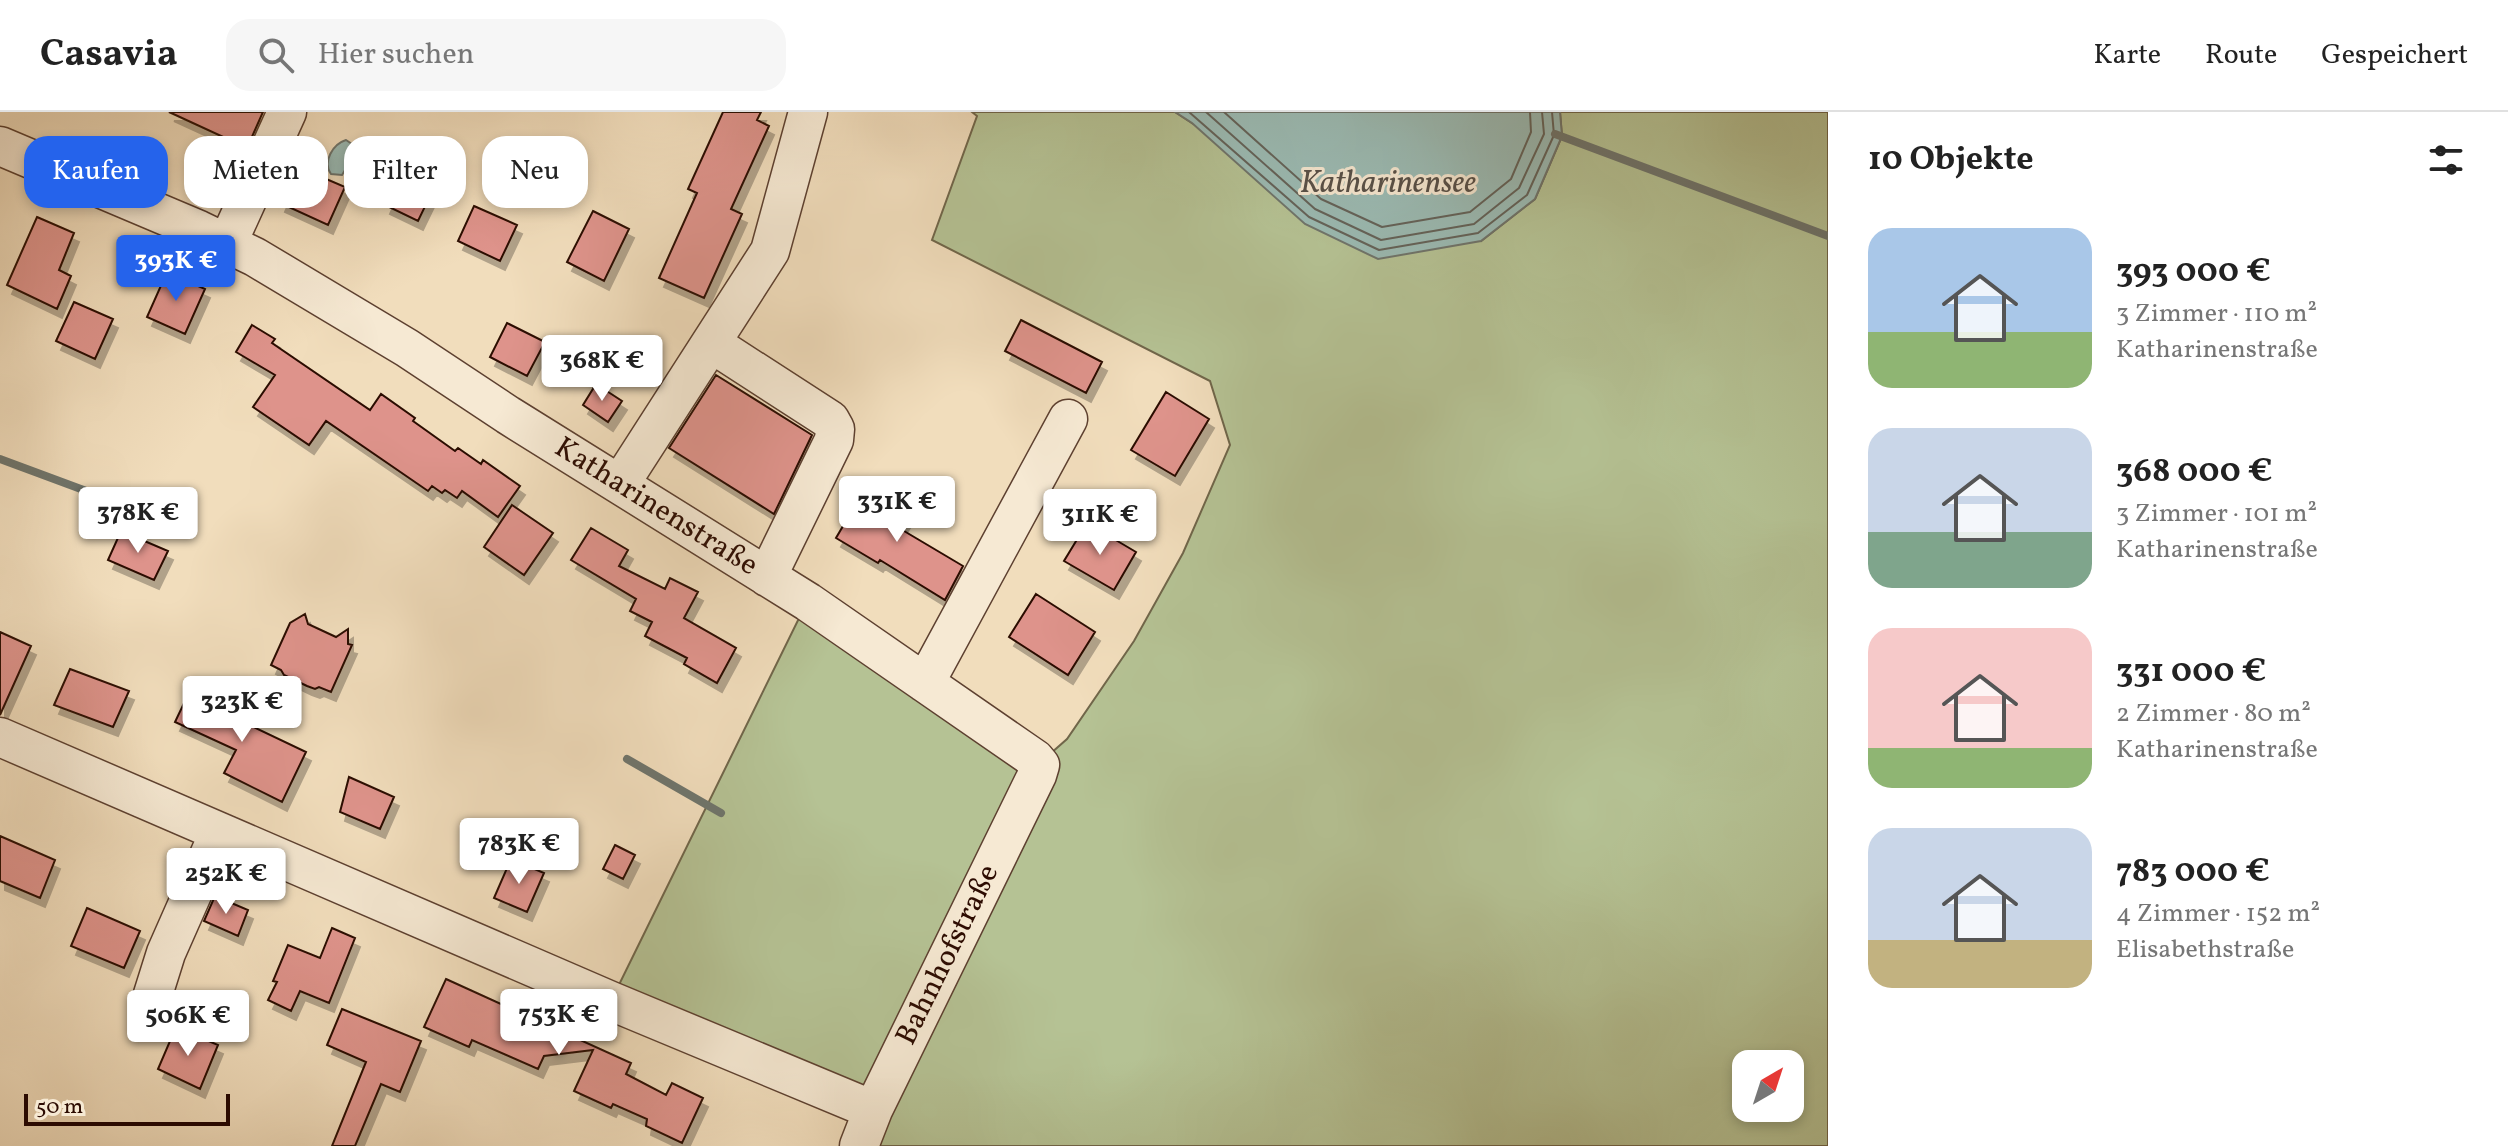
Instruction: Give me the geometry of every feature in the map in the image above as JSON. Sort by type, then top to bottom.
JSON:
[{"type":"street","points":[[228,242],[287,112]]},
{"type":"street","points":[[620,484],[770,251],[808,112]]},
{"type":"street","name":"Katharinenstraße","points":[[0,146],[228,242],[407,348],[767,577],[1040,765]]},
{"type":"street","points":[[711,343],[830,420],[835,429],[834,440],[767,577]]},
{"type":"street","points":[[925,683],[1068,419]]},
{"type":"street","points":[[0,737],[611,1001],[873,1110]]},
{"type":"street","name":"Bahnhofstraße","points":[[859,1146],[873,1110],[1040,765]]},
{"type":"street","points":[[150,1004],[166,953],[219,833]]},
{"type":"green space","points":[[972,112],[1175,112],[1192,123],[1481,241],[1535,199],[1562,136],[1560,112],[1828,112],[1828,1146],[857,1146],[872,1110],[611,1001],[806,604],[1042,761],[1067,739],[1134,641],[1183,553],[1230,445],[1210,381],[932,240],[977,116]]},
{"type":"water","name":"Katharinensee","points":[[1175,112],[1560,112],[1562,136],[1535,199],[1481,241],[1378,259],[1305,224],[1192,123]]},
{"type":"water","points":[[344,141],[342,175],[331,174],[328,164],[330,154]]},
{"type":"building","points":[[169,112],[263,112],[252,136],[221,136]]},
{"type":"building","points":[[723,112],[761,112],[757,120],[769,126],[731,209],[742,214],[704,298],[659,278],[697,193],[688,189]]},
{"type":"building","points":[[328,180],[344,189],[328,225],[291,208],[328,208]]},
{"type":"building","points":[[474,206],[517,225],[500,261],[458,241]]},
{"type":"building","points":[[391,208],[424,208],[418,221]]},
{"type":"building","points":[[593,211],[629,229],[604,281],[567,262]]},
{"type":"building","points":[[37,217],[74,233],[59,270],[71,276],[57,309],[7,285]]},
{"type":"building","points":[[167,272],[205,289],[185,334],[147,317]]},
{"type":"building","points":[[74,302],[113,319],[95,359],[56,341]]},
{"type":"building","points":[[1021,320],[1102,362],[1086,393],[1005,351]]},
{"type":"building","points":[[507,323],[545,342],[527,376],[490,357]]},
{"type":"building","points":[[252,325],[275,339],[272,343],[370,410],[381,394],[455,451],[458,448],[481,464],[483,460],[520,486],[498,517],[462,491],[457,498],[432,486],[428,491],[326,421],[309,445],[253,407],[275,375],[236,352]]},
{"type":"building","points":[[716,375],[812,435],[774,514],[669,448]]},
{"type":"building","points":[[596,384],[622,401],[608,422],[583,405]]},
{"type":"building","points":[[1166,392],[1209,419],[1175,476],[1131,450]]},
{"type":"building","points":[[866,487],[909,513],[899,528],[963,566],[945,600],[880,560],[878,563],[836,538]]},
{"type":"building","points":[[512,505],[553,533],[524,575],[484,547]]},
{"type":"building","points":[[1087,523],[1136,552],[1114,590],[1064,561]]},
{"type":"building","points":[[591,528],[628,550],[619,566],[665,589],[670,578],[698,592],[684,618],[736,648],[717,683],[684,664],[687,658],[645,636],[652,622],[630,611],[636,599],[571,560]]},
{"type":"building","points":[[121,531],[168,551],[154,580],[108,560]]},
{"type":"building","points":[[1036,594],[1095,632],[1068,675],[1009,637]]},
{"type":"building","points":[[305,614],[308,624],[336,637],[348,629],[348,644],[352,645],[331,692],[307,686],[271,665],[290,623]]},
{"type":"building","points":[[0,632],[31,646],[0,715]]},
{"type":"building","points":[[70,669],[129,691],[113,727],[54,705]]},
{"type":"building","points":[[195,680],[224,694],[218,710],[306,752],[282,802],[224,773],[236,750],[175,722]]},
{"type":"building","points":[[349,777],[394,797],[380,829],[340,812]]},
{"type":"building","points":[[0,836],[55,860],[40,898],[0,881]]},
{"type":"building","points":[[615,845],[635,855],[623,879],[603,869]]},
{"type":"building","points":[[511,859],[544,873],[527,912],[494,898]]},
{"type":"building","points":[[215,896],[248,910],[238,936],[204,921]]},
{"type":"building","points":[[87,908],[140,931],[124,968],[71,946]]},
{"type":"building","points":[[332,928],[355,938],[329,1003],[300,991],[291,1011],[268,1000],[288,945],[320,958]]},
{"type":"building","points":[[446,979],[631,1063],[626,1074],[666,1095],[672,1083],[703,1098],[682,1143],[646,1126],[647,1119],[613,1104],[611,1108],[574,1091],[593,1050],[544,1056],[538,1069],[472,1040],[469,1047],[424,1027]]},
{"type":"building","points":[[342,1009],[421,1041],[400,1092],[381,1084],[355,1146],[332,1146],[366,1062],[327,1045]]},
{"type":"building","points":[[176,1027],[218,1045],[200,1089],[158,1069]]},
{"type":"waterway","points":[[1555,134],[1828,236]]},
{"type":"waterway","points":[[0,459],[124,505]]},
{"type":"waterway","points":[[627,759],[721,813]]}]
